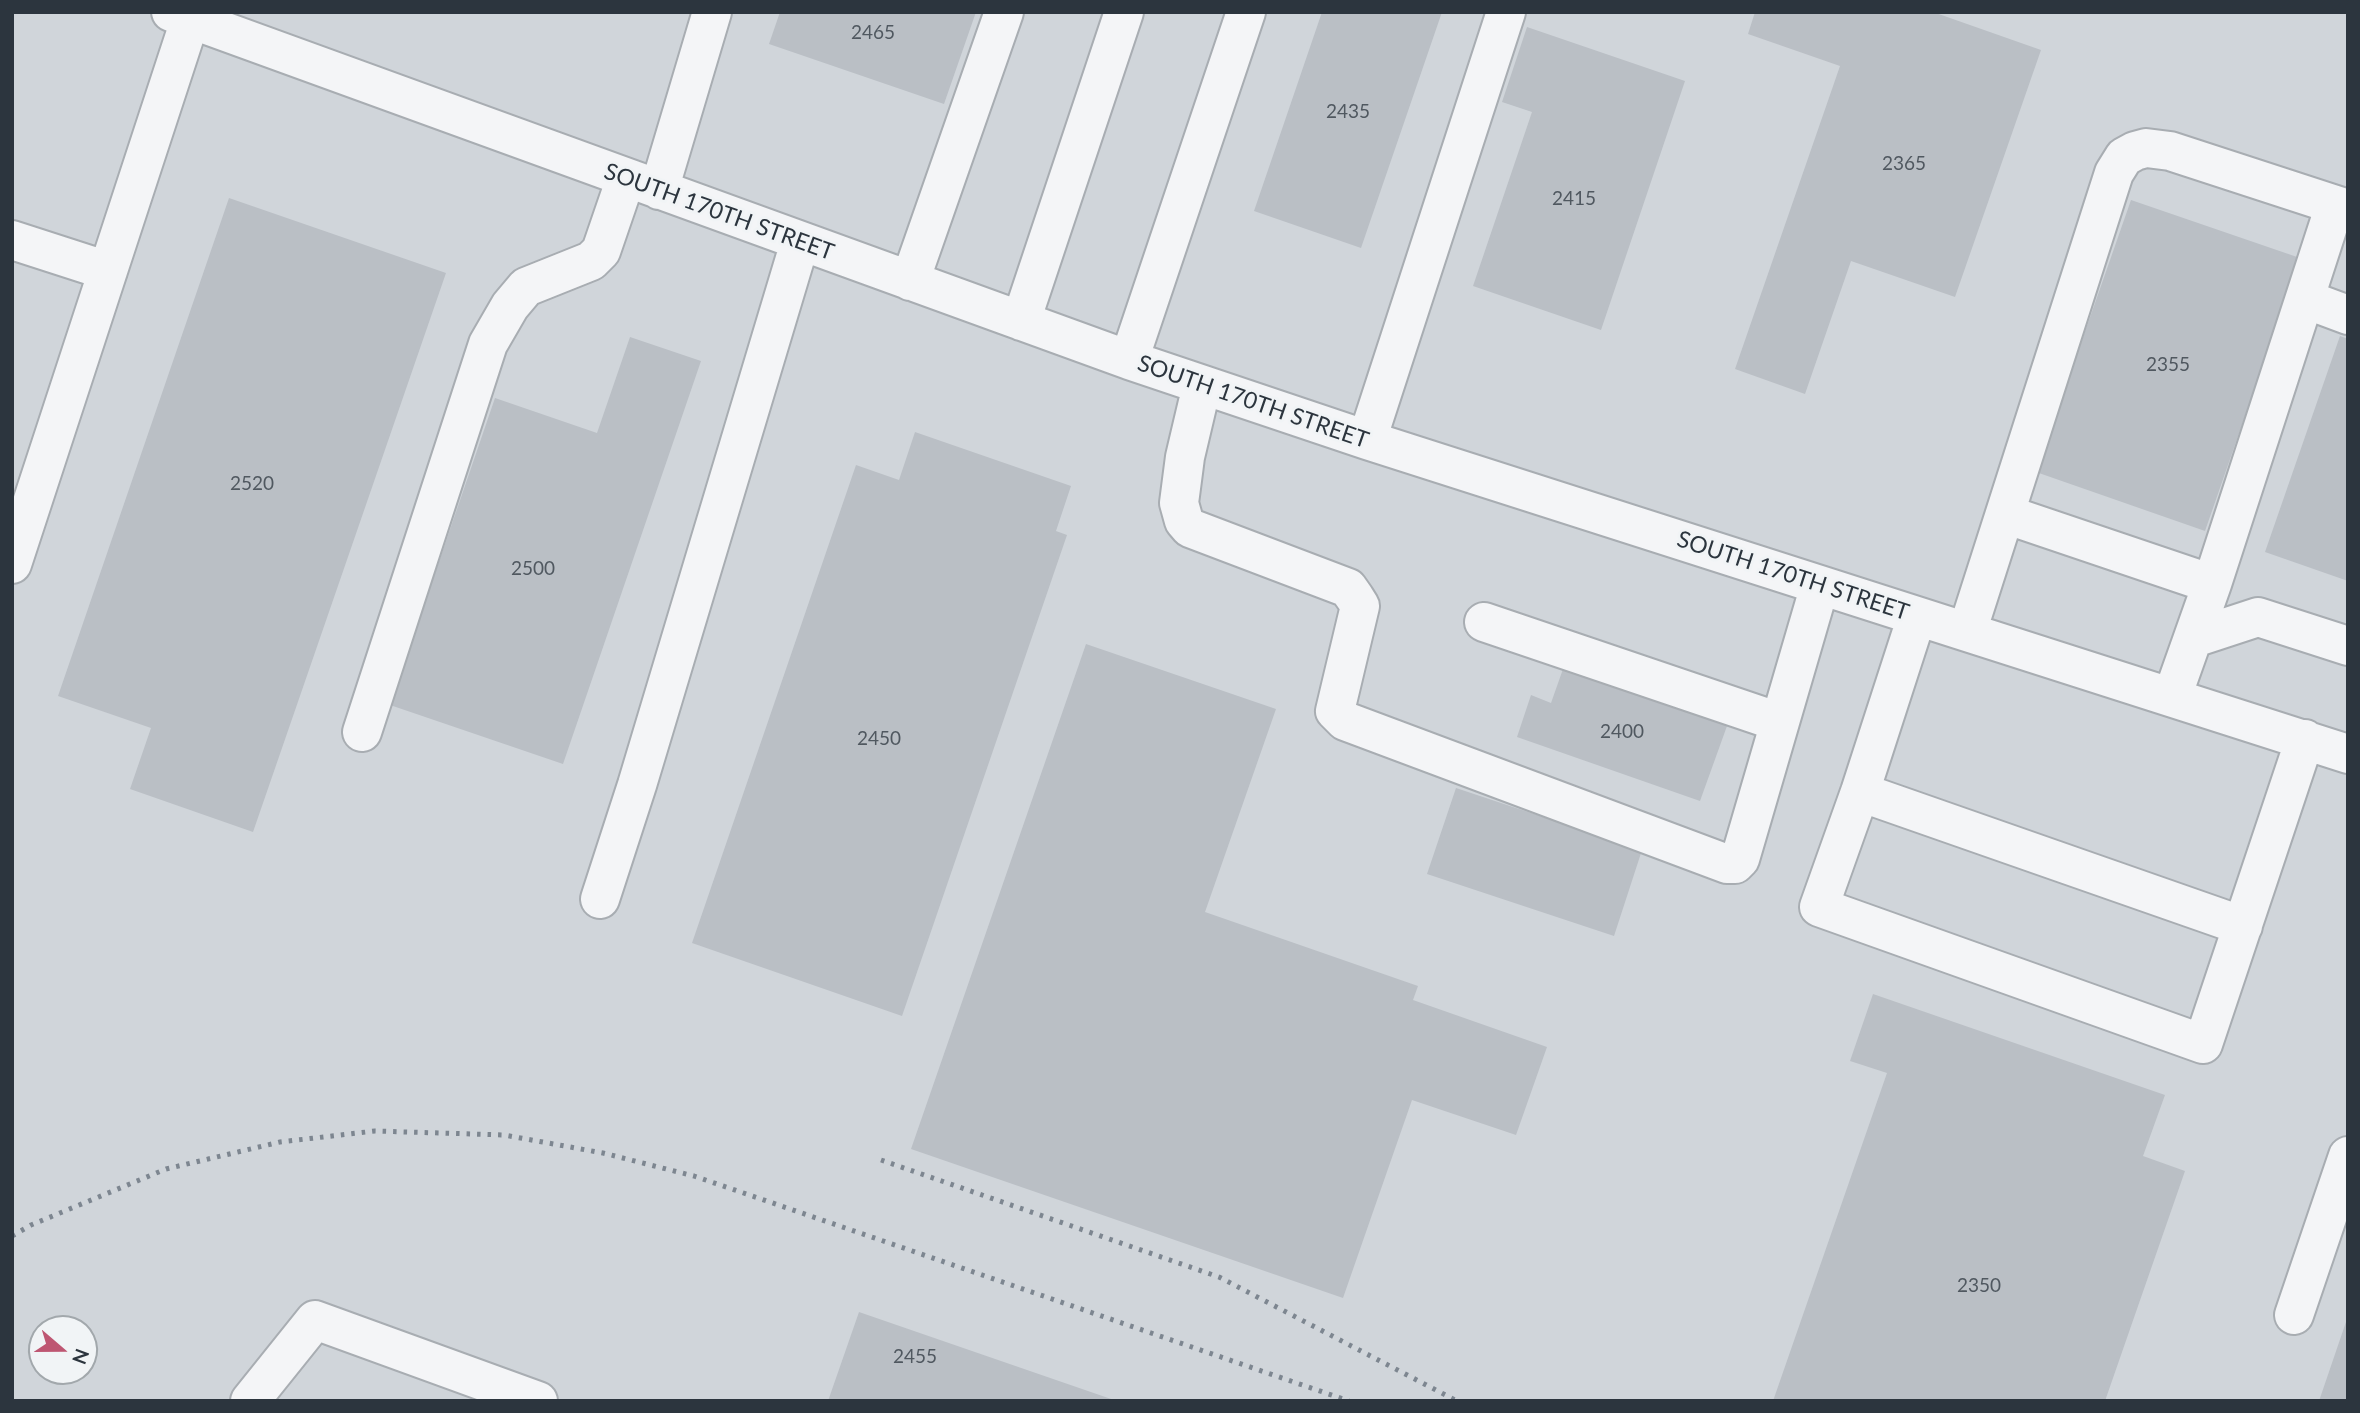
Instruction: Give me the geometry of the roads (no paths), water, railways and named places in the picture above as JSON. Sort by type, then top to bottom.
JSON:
[{"type":"street","points":[[362,732],[488,344],[510,306],[526,287],[592,261],[601,251],[642,184],[712,12]]},
{"type":"street","points":[[910,281],[1003,12]]},
{"type":"street","points":[[1021,321],[1124,12]]},
{"type":"street","points":[[1129,360],[1246,12]]},
{"type":"street","points":[[1367,440],[1506,12]]},
{"type":"street","points":[[12,564],[108,271],[183,15]]},
{"type":"street","name":"SOUTH 170TH STREET","points":[[183,15],[800,242],[1202,385],[2348,754]]},
{"type":"street","points":[[1967,632],[2114,173],[2124,158],[2134,151],[2146,148],[2170,150],[2342,207],[2305,299],[2194,638],[2172,697]]},
{"type":"street","points":[[12,240],[108,271]]},
{"type":"street","points":[[600,899],[637,785],[800,242]]},
{"type":"street","points":[[2305,299],[2348,314]]},
{"type":"street","points":[[1202,385],[1185,457],[1179,503],[1184,521],[1190,528],[1348,588],[1360,606],[1335,711],[1345,722],[1727,864],[1740,859],[1820,585]]},
{"type":"street","points":[[2005,514],[2212,584]]},
{"type":"street","points":[[1917,615],[1860,792],[1819,907],[2203,1044],[2305,739]]},
{"type":"street","points":[[2194,638],[2258,617],[2348,646]]},
{"type":"street","points":[[1484,622],[1779,722]]},
{"type":"street","points":[[1860,792],[2243,926]]},
{"type":"street","points":[[2294,1315],[2348,1156]]},
{"type":"street","points":[[250,1401],[316,1320],[538,1401]]},
{"type":"railway","points":[[12,1236],[31,1225],[166,1169],[280,1142],[375,1131],[504,1135],[603,1153],[694,1176],[1349,1401]]},
{"type":"railway","points":[[881,1160],[1219,1277],[1457,1401]]}]
